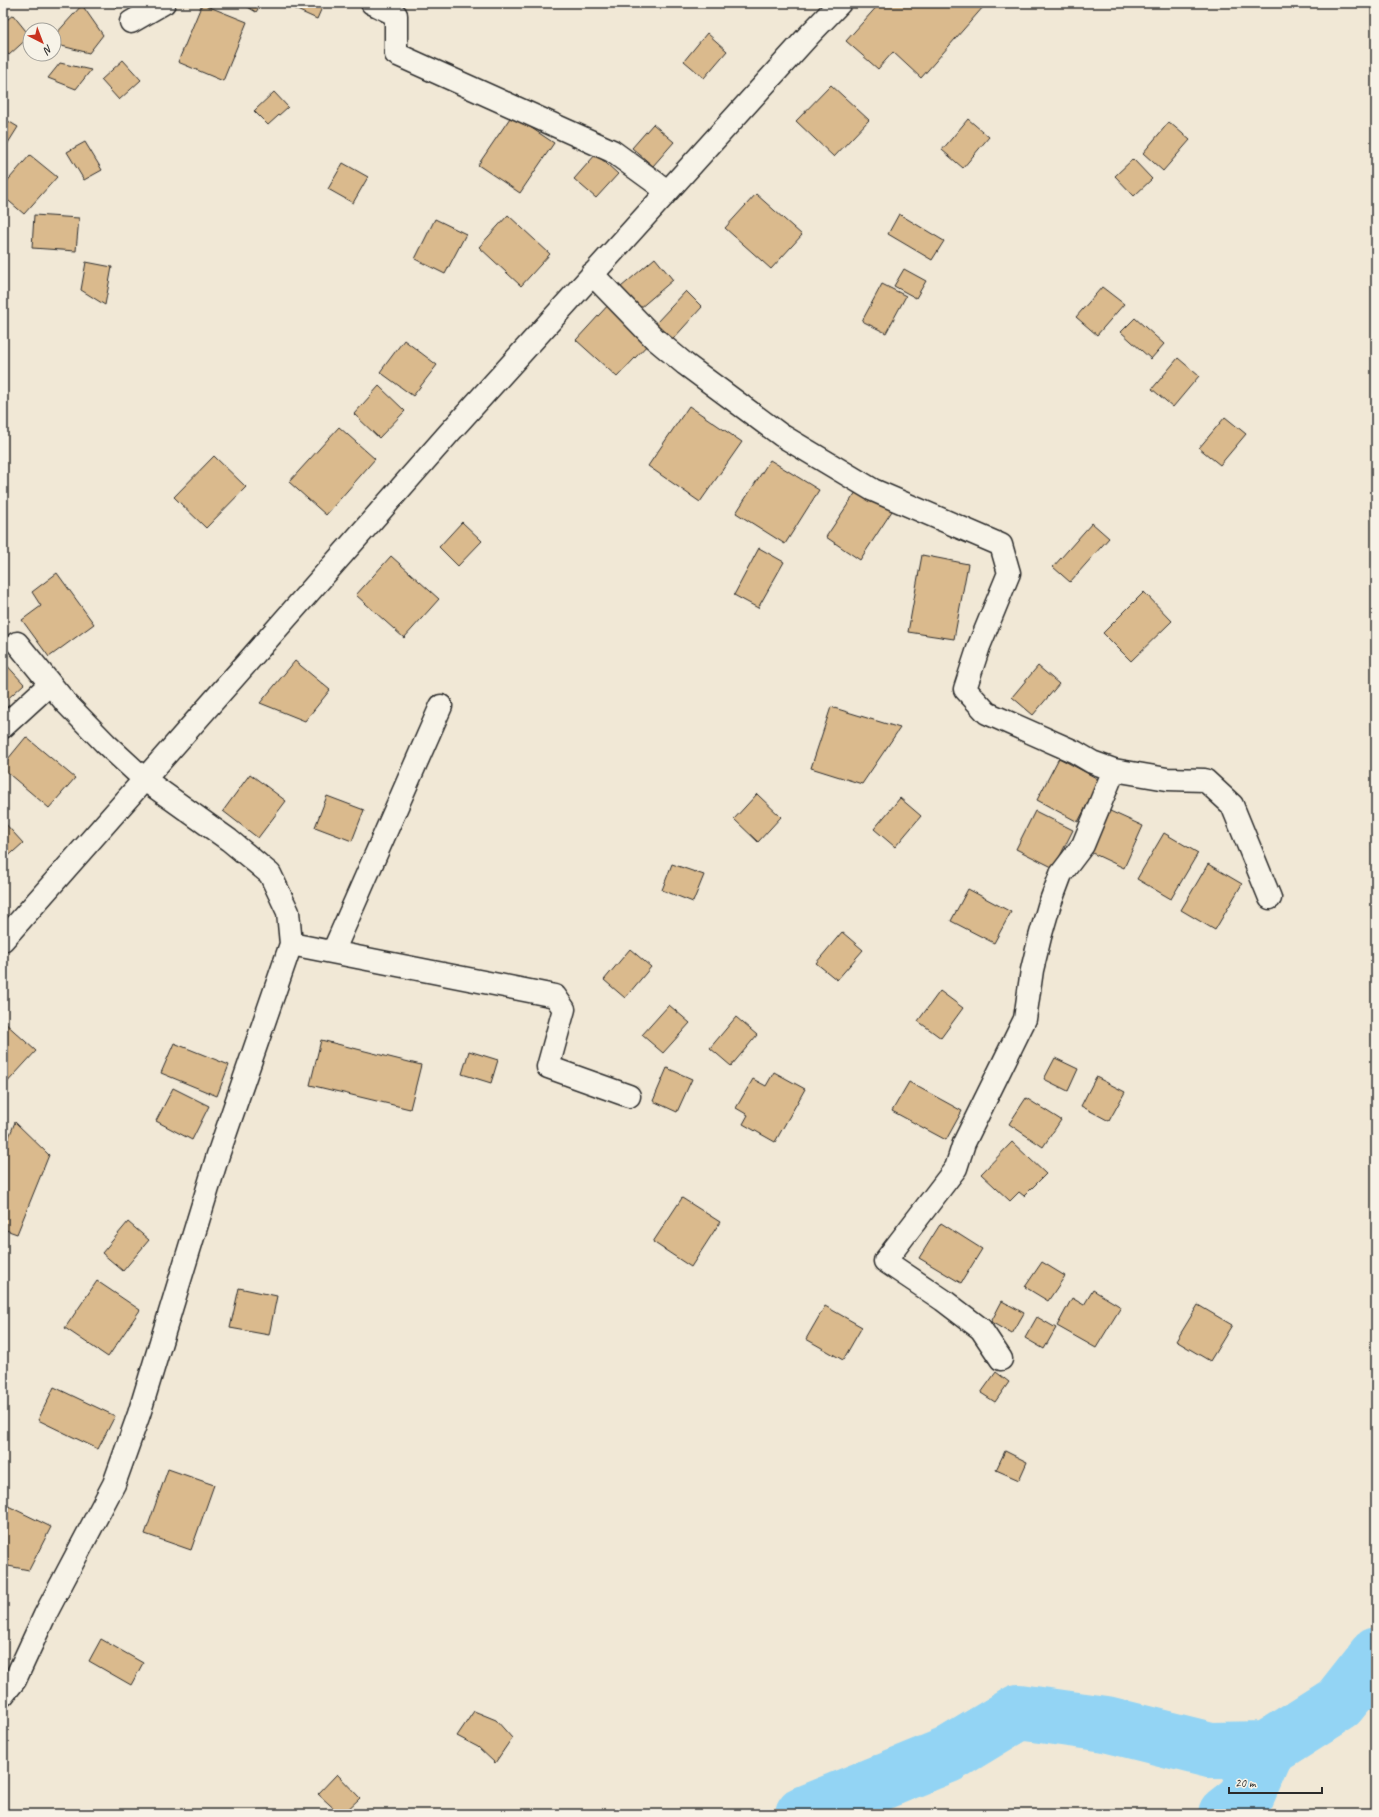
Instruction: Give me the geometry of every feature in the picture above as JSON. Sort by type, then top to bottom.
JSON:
[{"type":"street","points":[[131,22],[164,3]]},
{"type":"street","points":[[372,3],[396,15],[396,54],[612,151],[667,191]]},
{"type":"street","points":[[3,940],[450,432],[667,191],[840,3]]},
{"type":"street","points":[[592,274],[655,339],[685,364],[781,435],[873,490],[1001,545],[1010,573],[979,646],[965,689],[987,713],[1075,752],[1092,762],[1114,770],[1167,779],[1205,780],[1232,805],[1270,898]]},
{"type":"street","points":[[3,1695],[15,1680],[44,1615],[114,1484],[139,1414],[218,1155],[291,944],[288,912],[270,874],[229,840],[145,780],[66,704],[17,643]]},
{"type":"street","points":[[3,727],[50,684]]},
{"type":"street","points":[[333,952],[441,706]]},
{"type":"street","points":[[1001,1359],[981,1329],[943,1300],[885,1261],[956,1168],[964,1143],[1025,1019],[1032,970],[1048,906],[1061,874],[1083,845],[1114,770]]},
{"type":"street","points":[[291,944],[555,996],[564,1009],[548,1067],[629,1096]]},
{"type":"building","points":[[111,3],[121,3],[117,8]]},
{"type":"building","points":[[241,3],[262,3],[256,12]]},
{"type":"building","points":[[289,3],[324,3],[317,19],[288,6]]},
{"type":"building","points":[[880,3],[980,3],[984,6],[921,78],[893,52],[878,69],[846,41]]},
{"type":"building","points":[[202,4],[247,22],[223,81],[178,62]]},
{"type":"building","points":[[82,5],[103,35],[89,53],[62,46],[62,27]]},
{"type":"building","points":[[13,15],[22,26],[22,43],[9,55],[3,49],[3,23]]},
{"type":"building","points":[[707,33],[727,51],[704,78],[684,61]]},
{"type":"building","points":[[123,60],[141,80],[119,100],[101,80]]},
{"type":"building","points":[[60,63],[91,70],[76,89],[48,78]]},
{"type":"building","points":[[831,85],[869,120],[834,157],[796,121]]},
{"type":"building","points":[[274,92],[288,107],[268,125],[254,111]]},
{"type":"building","points":[[512,115],[554,143],[520,193],[478,165]]},
{"type":"building","points":[[3,118],[18,127],[3,151]]},
{"type":"building","points":[[968,119],[989,137],[963,168],[942,150]]},
{"type":"building","points":[[1169,122],[1190,140],[1163,171],[1143,153]]},
{"type":"building","points":[[653,124],[674,142],[653,166],[632,148]]},
{"type":"building","points":[[85,142],[102,170],[84,180],[67,152]]},
{"type":"building","points":[[596,154],[618,174],[596,198],[574,179]]},
{"type":"building","points":[[30,155],[57,177],[24,214],[3,196],[3,186]]},
{"type":"building","points":[[1133,159],[1152,179],[1134,196],[1115,176]]},
{"type":"building","points":[[343,163],[368,177],[353,203],[328,189]]},
{"type":"building","points":[[756,194],[802,235],[771,269],[725,228]]},
{"type":"building","points":[[899,214],[944,241],[932,260],[888,234]]},
{"type":"building","points":[[34,215],[79,218],[76,251],[32,248]]},
{"type":"building","points":[[508,215],[550,254],[521,286],[479,247]]},
{"type":"building","points":[[435,219],[466,234],[445,274],[415,259]]},
{"type":"building","points":[[655,258],[673,280],[639,309],[621,287]]},
{"type":"building","points":[[86,262],[112,267],[105,305],[81,290]]},
{"type":"building","points":[[904,269],[926,281],[916,298],[894,286]]},
{"type":"building","points":[[882,284],[906,296],[886,333],[862,321]]},
{"type":"building","points":[[1102,287],[1124,304],[1097,335],[1076,317]]},
{"type":"building","points":[[686,291],[702,307],[673,339],[656,323]]},
{"type":"building","points":[[611,302],[652,340],[617,377],[576,340]]},
{"type":"building","points":[[1135,318],[1164,344],[1151,359],[1121,332]]},
{"type":"building","points":[[404,340],[437,365],[413,396],[380,372]]},
{"type":"building","points":[[1178,358],[1199,376],[1173,407],[1152,389]]},
{"type":"building","points":[[379,386],[405,411],[379,438],[354,414]]},
{"type":"building","points":[[689,406],[742,442],[700,502],[648,466]]},
{"type":"building","points":[[1225,417],[1246,434],[1220,465],[1199,448]]},
{"type":"building","points":[[339,427],[375,459],[326,515],[289,482]]},
{"type":"building","points":[[214,456],[246,487],[206,528],[174,497]]},
{"type":"building","points":[[770,460],[819,490],[785,544],[736,513]]},
{"type":"building","points":[[858,489],[892,511],[860,560],[826,537]]},
{"type":"building","points":[[462,522],[482,541],[458,566],[439,547]]},
{"type":"building","points":[[1092,523],[1109,538],[1070,582],[1053,567]]},
{"type":"building","points":[[759,548],[784,562],[758,608],[734,595]]},
{"type":"building","points":[[922,555],[968,564],[954,639],[908,632]]},
{"type":"building","points":[[391,556],[439,599],[404,638],[356,595]]},
{"type":"building","points":[[57,573],[94,624],[49,657],[22,620],[41,606],[32,592]]},
{"type":"building","points":[[1144,592],[1172,621],[1131,661],[1103,633]]},
{"type":"building","points":[[3,661],[24,684],[3,703]]},
{"type":"building","points":[[295,661],[330,690],[305,721],[260,703]]},
{"type":"building","points":[[1038,666],[1059,684],[1033,715],[1012,697]]},
{"type":"building","points":[[831,707],[900,728],[862,784],[811,768]]},
{"type":"building","points":[[26,737],[75,778],[49,808],[3,769],[3,765]]},
{"type":"building","points":[[1059,758],[1100,780],[1078,822],[1037,800]]},
{"type":"building","points":[[250,774],[286,801],[258,838],[223,811]]},
{"type":"building","points":[[757,794],[781,817],[758,842],[734,819]]},
{"type":"building","points":[[327,796],[364,810],[352,841],[315,827]]},
{"type":"building","points":[[900,798],[921,816],[895,847],[874,829]]},
{"type":"building","points":[[1035,811],[1073,830],[1054,868],[1016,849]]},
{"type":"building","points":[[1110,811],[1143,826],[1124,868],[1090,852]]},
{"type":"building","points":[[3,821],[23,843],[3,861]]},
{"type":"building","points":[[1164,833],[1198,853],[1171,899],[1137,879]]},
{"type":"building","points":[[672,864],[704,875],[693,902],[662,890]]},
{"type":"building","points":[[1208,864],[1242,884],[1215,930],[1181,910]]},
{"type":"building","points":[[968,889],[1011,912],[994,943],[951,921]]},
{"type":"building","points":[[842,932],[863,950],[837,980],[816,963]]},
{"type":"building","points":[[630,949],[651,967],[625,998],[604,980]]},
{"type":"building","points":[[940,991],[963,1008],[941,1038],[918,1021]]},
{"type":"building","points":[[669,1005],[690,1023],[663,1053],[642,1035]]},
{"type":"building","points":[[736,1017],[757,1035],[731,1066],[710,1048]]},
{"type":"building","points":[[3,1021],[36,1051],[3,1087]]},
{"type":"building","points":[[321,1040],[421,1065],[410,1109],[310,1085]]},
{"type":"building","points":[[174,1043],[229,1065],[217,1096],[161,1073]]},
{"type":"building","points":[[469,1051],[498,1060],[491,1083],[462,1074]]},
{"type":"building","points":[[1055,1058],[1078,1069],[1068,1091],[1044,1079]]},
{"type":"building","points":[[667,1068],[692,1079],[677,1112],[653,1101]]},
{"type":"building","points":[[774,1072],[805,1089],[775,1142],[743,1124],[748,1115],[736,1108],[753,1079],[766,1086]]},
{"type":"building","points":[[1096,1077],[1125,1092],[1109,1121],[1081,1106]]},
{"type":"building","points":[[909,1082],[962,1111],[946,1140],[892,1111]]},
{"type":"building","points":[[173,1088],[209,1106],[192,1140],[156,1121]]},
{"type":"building","points":[[1026,1098],[1061,1120],[1043,1147],[1009,1124]]},
{"type":"building","points":[[15,1122],[49,1155],[17,1234],[3,1229],[3,1152]]},
{"type":"building","points":[[1012,1142],[1046,1174],[1024,1196],[1019,1192],[1010,1201],[981,1174]]},
{"type":"building","points":[[682,1198],[720,1222],[691,1267],[653,1242]]},
{"type":"building","points":[[128,1222],[149,1240],[123,1271],[102,1253]]},
{"type":"building","points":[[941,1223],[982,1249],[961,1283],[919,1258]]},
{"type":"building","points":[[1042,1262],[1065,1276],[1048,1301],[1025,1287]]},
{"type":"building","points":[[97,1281],[140,1310],[108,1357],[65,1328]]},
{"type":"building","points":[[239,1288],[277,1296],[269,1335],[230,1328]]},
{"type":"building","points":[[1093,1290],[1121,1307],[1096,1348],[1057,1326],[1072,1298],[1084,1305]]},
{"type":"building","points":[[1002,1301],[1024,1313],[1012,1334],[991,1322]]},
{"type":"building","points":[[1198,1305],[1232,1325],[1210,1361],[1176,1341]]},
{"type":"building","points":[[825,1306],[862,1327],[843,1360],[806,1339]]},
{"type":"building","points":[[1037,1317],[1056,1328],[1044,1349],[1025,1338]]},
{"type":"building","points":[[996,1372],[1009,1382],[995,1402],[981,1393]]},
{"type":"building","points":[[54,1387],[115,1416],[98,1449],[38,1420]]},
{"type":"building","points":[[1005,1451],[1027,1462],[1019,1480],[996,1470]]},
{"type":"building","points":[[168,1469],[214,1485],[191,1550],[145,1534]]},
{"type":"building","points":[[4,1504],[51,1527],[29,1570],[3,1565]]},
{"type":"building","points":[[101,1639],[143,1663],[131,1685],[89,1661]]},
{"type":"building","points":[[474,1711],[496,1720],[512,1738],[495,1763],[478,1747],[457,1736]]},
{"type":"building","points":[[337,1774],[360,1798],[343,1814],[340,1814],[318,1794]]},
{"type":"waterway","points":[[803,1814],[948,1755],[1019,1712],[1106,1724],[1210,1750],[1267,1749],[1339,1703],[1376,1656]]},
{"type":"waterway","points":[[1226,1814],[1245,1799],[1267,1749]]}]
